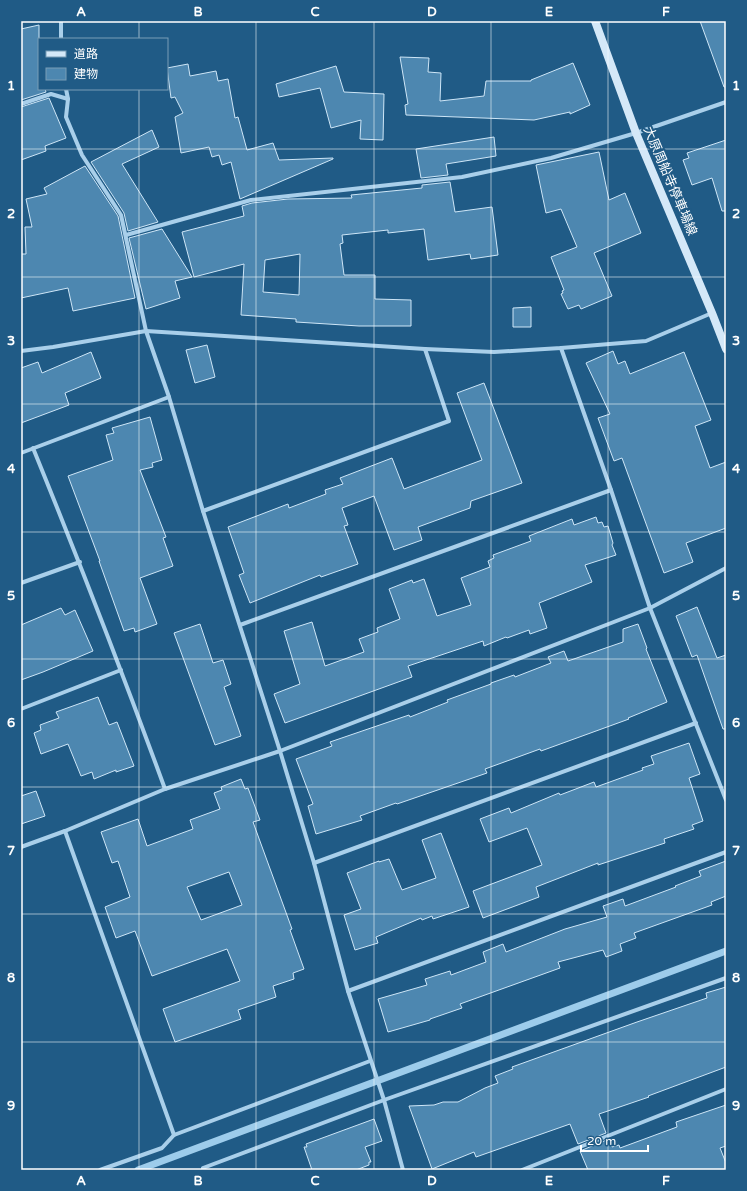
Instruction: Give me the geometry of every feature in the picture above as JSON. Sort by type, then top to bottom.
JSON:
[{"type":"main road","name":"大原周船寺停車場線","points":[[595,21],[636,133],[726,349]]},
{"type":"street","points":[[61,21],[61,38]]},
{"type":"street","points":[[66,90],[68,99],[66,117],[82,155],[121,215],[146,331],[169,397],[203,511],[280,751],[314,863],[348,991],[384,1100],[403,1170]]},
{"type":"street","points":[[21,104],[52,94],[68,99]]},
{"type":"street","points":[[126,235],[251,200],[462,177],[551,158],[636,133],[726,102]]},
{"type":"street","points":[[21,352],[146,331],[425,350],[494,352],[561,348],[646,340],[712,313]]},
{"type":"street","points":[[561,348],[611,490],[650,608],[726,800]]},
{"type":"street","points":[[203,511],[448,421],[425,350]]},
{"type":"street","points":[[21,453],[169,397]]},
{"type":"street","points":[[33,448],[80,562],[164,789]]},
{"type":"street","points":[[240,625],[611,490]]},
{"type":"street","points":[[21,583],[80,562]]},
{"type":"street","points":[[21,847],[65,831],[164,789],[280,751],[650,608],[726,568]]},
{"type":"street","points":[[21,709],[121,670]]},
{"type":"street","points":[[314,863],[696,724]]},
{"type":"street","points":[[65,831],[174,1135]]},
{"type":"street","points":[[348,991],[726,852]]},
{"type":"street","points":[[204,1170],[203,1168],[384,1100],[726,978]]},
{"type":"street","points":[[100,1170],[162,1148],[174,1135],[370,1061]]},
{"type":"street","points":[[522,1170],[726,1089]]},
{"type":"building","points":[[700,21],[726,21],[726,87],[724,87]]},
{"type":"building","points":[[39,25],[38,90],[45,90],[46,92],[21,100],[21,29]]},
{"type":"building","points":[[400,57],[429,58],[428,72],[441,73],[440,101],[484,96],[486,81],[531,81],[573,63],[590,105],[570,114],[570,112],[534,120],[406,115],[405,105],[408,104]]},
{"type":"building","points":[[188,64],[190,76],[216,71],[218,81],[228,79],[235,118],[238,117],[247,150],[273,143],[279,160],[333,159],[240,199],[231,162],[222,165],[219,155],[212,157],[209,147],[181,153],[175,117],[183,113],[175,97],[171,98],[168,68]]},
{"type":"building","points":[[336,66],[344,92],[384,94],[383,140],[360,139],[361,120],[331,128],[320,88],[279,97],[276,84]]},
{"type":"building","points":[[49,98],[66,138],[45,146],[46,151],[21,160],[21,107]]},
{"type":"building","points":[[152,130],[159,147],[122,164],[158,222],[128,231],[124,213],[91,162]]},
{"type":"building","points":[[494,137],[496,156],[446,164],[448,175],[421,178],[416,149]]},
{"type":"building","points":[[726,140],[726,211],[722,211],[712,178],[692,185],[683,160],[689,158],[687,153]]},
{"type":"building","points":[[599,152],[609,200],[625,193],[641,233],[594,253],[612,296],[581,309],[579,305],[568,309],[561,294],[564,290],[551,257],[577,247],[561,209],[546,213],[536,165]]},
{"type":"building","points":[[85,166],[118,216],[135,298],[73,311],[68,288],[21,298],[21,254],[26,254],[25,227],[32,227],[26,199],[47,194],[44,188]]},
{"type":"building","points":[[450,182],[455,212],[492,207],[498,255],[471,259],[470,254],[428,260],[424,229],[388,233],[388,230],[342,235],[343,243],[340,244],[344,275],[375,275],[375,299],[411,300],[411,326],[359,326],[296,322],[296,319],[241,315],[244,264],[194,277],[182,232],[244,216],[242,206],[252,203],[288,199],[352,198],[351,195],[422,188],[422,185]],"holes":[[[300,254],[299,295],[263,292],[265,260]]]},
{"type":"building","points":[[162,229],[192,277],[175,281],[180,298],[146,309],[129,238]]},
{"type":"building","points":[[531,307],[531,327],[513,327],[513,308]]},
{"type":"building","points":[[207,345],[215,377],[195,383],[186,350]]},
{"type":"building","points":[[613,351],[618,364],[625,361],[630,374],[684,352],[711,420],[695,426],[710,468],[726,462],[726,528],[686,543],[693,562],[664,573],[622,458],[614,461],[598,418],[610,414],[586,363]]},
{"type":"building","points":[[91,352],[101,378],[65,393],[69,405],[21,423],[21,368],[38,362],[42,373]]},
{"type":"building","points":[[484,383],[522,483],[471,501],[470,508],[418,527],[422,540],[394,550],[374,496],[342,508],[348,525],[344,526],[358,564],[321,577],[320,575],[250,603],[239,575],[244,573],[228,527],[288,504],[289,508],[326,494],[325,490],[343,484],[340,478],[392,458],[404,489],[482,460],[457,393]]},
{"type":"building","points":[[150,417],[162,460],[152,463],[153,467],[140,470],[166,537],[163,538],[173,566],[140,578],[157,624],[135,632],[134,628],[124,631],[100,561],[68,476],[113,460],[106,435],[114,433],[112,428]]},
{"type":"building","points":[[596,517],[598,523],[602,522],[604,527],[608,526],[616,555],[585,565],[592,582],[539,603],[547,628],[530,634],[529,630],[484,646],[483,641],[408,666],[412,677],[285,723],[274,694],[300,684],[284,631],[312,622],[325,666],[364,652],[359,639],[378,632],[377,628],[400,619],[389,589],[412,580],[413,583],[424,579],[437,616],[471,605],[461,578],[490,567],[488,561],[494,558],[493,555],[531,541],[529,536],[572,519],[574,525]]},
{"type":"building","points":[[697,607],[717,658],[726,655],[726,729],[723,729],[697,655],[692,657],[676,616]]},
{"type":"building","points":[[61,608],[65,615],[75,610],[93,651],[21,680],[21,625]]},
{"type":"building","points":[[200,624],[213,663],[223,660],[231,684],[224,687],[241,736],[215,745],[174,633]]},
{"type":"building","points":[[638,624],[647,648],[646,649],[667,702],[628,718],[629,719],[541,751],[540,749],[485,769],[487,773],[397,804],[396,803],[360,816],[362,820],[316,834],[308,806],[313,804],[296,759],[332,746],[330,742],[409,715],[410,717],[448,702],[447,700],[491,683],[514,675],[515,677],[551,663],[548,657],[564,651],[568,661],[623,642],[623,629]]},
{"type":"building","points":[[98,697],[109,725],[117,722],[134,766],[116,772],[116,770],[94,779],[92,772],[81,776],[68,744],[41,754],[34,733],[41,730],[40,725],[59,718],[56,712]]},
{"type":"building","points":[[689,743],[700,774],[689,778],[703,821],[692,825],[694,829],[664,839],[665,843],[598,865],[598,863],[536,887],[539,897],[483,918],[473,891],[542,865],[527,828],[489,842],[480,819],[509,808],[511,813],[559,793],[560,795],[594,782],[596,787],[643,770],[642,768],[654,764],[651,756]]},
{"type":"building","points":[[241,779],[245,789],[248,788],[260,820],[253,822],[292,929],[290,930],[304,969],[293,973],[294,979],[273,986],[276,997],[238,1010],[241,1019],[175,1042],[163,1009],[240,981],[227,949],[152,976],[135,931],[116,938],[105,907],[130,897],[118,861],[112,863],[101,832],[138,819],[147,846],[193,829],[190,820],[220,809],[214,793],[222,790],[221,787]],"holes":[[[229,872],[242,905],[201,920],[187,887]]]},
{"type":"building","points":[[36,791],[45,816],[21,824],[21,796]]},
{"type":"building","points":[[441,833],[469,907],[433,919],[432,916],[422,920],[421,918],[376,937],[378,943],[355,950],[344,915],[361,909],[347,873],[379,861],[389,859],[402,890],[436,878],[422,840]]},
{"type":"building","points":[[726,861],[726,896],[711,902],[712,905],[634,933],[636,938],[620,944],[622,951],[606,957],[603,950],[558,962],[560,968],[460,1004],[462,1008],[430,1020],[388,1032],[378,999],[427,985],[425,979],[450,971],[451,975],[486,962],[483,952],[503,944],[506,952],[565,929],[607,917],[603,906],[623,899],[625,906],[701,876],[699,871]]},
{"type":"building","points":[[726,987],[726,1067],[648,1096],[649,1097],[599,1114],[606,1133],[578,1144],[570,1124],[476,1157],[474,1152],[432,1169],[409,1106],[434,1105],[443,1102],[458,1102],[498,1083],[495,1076],[513,1069],[512,1067],[707,998],[706,993]]},
{"type":"building","points":[[726,1105],[726,1146],[720,1148],[726,1163],[726,1170],[588,1170],[580,1151],[609,1139],[612,1147],[619,1145],[620,1148],[677,1127],[676,1122]]},
{"type":"building","points":[[374,1119],[382,1141],[365,1147],[371,1162],[369,1162],[369,1165],[356,1170],[312,1170],[304,1147],[307,1147],[306,1144]]},
{"type":"waterway","points":[[138,1170],[726,951]]}]
